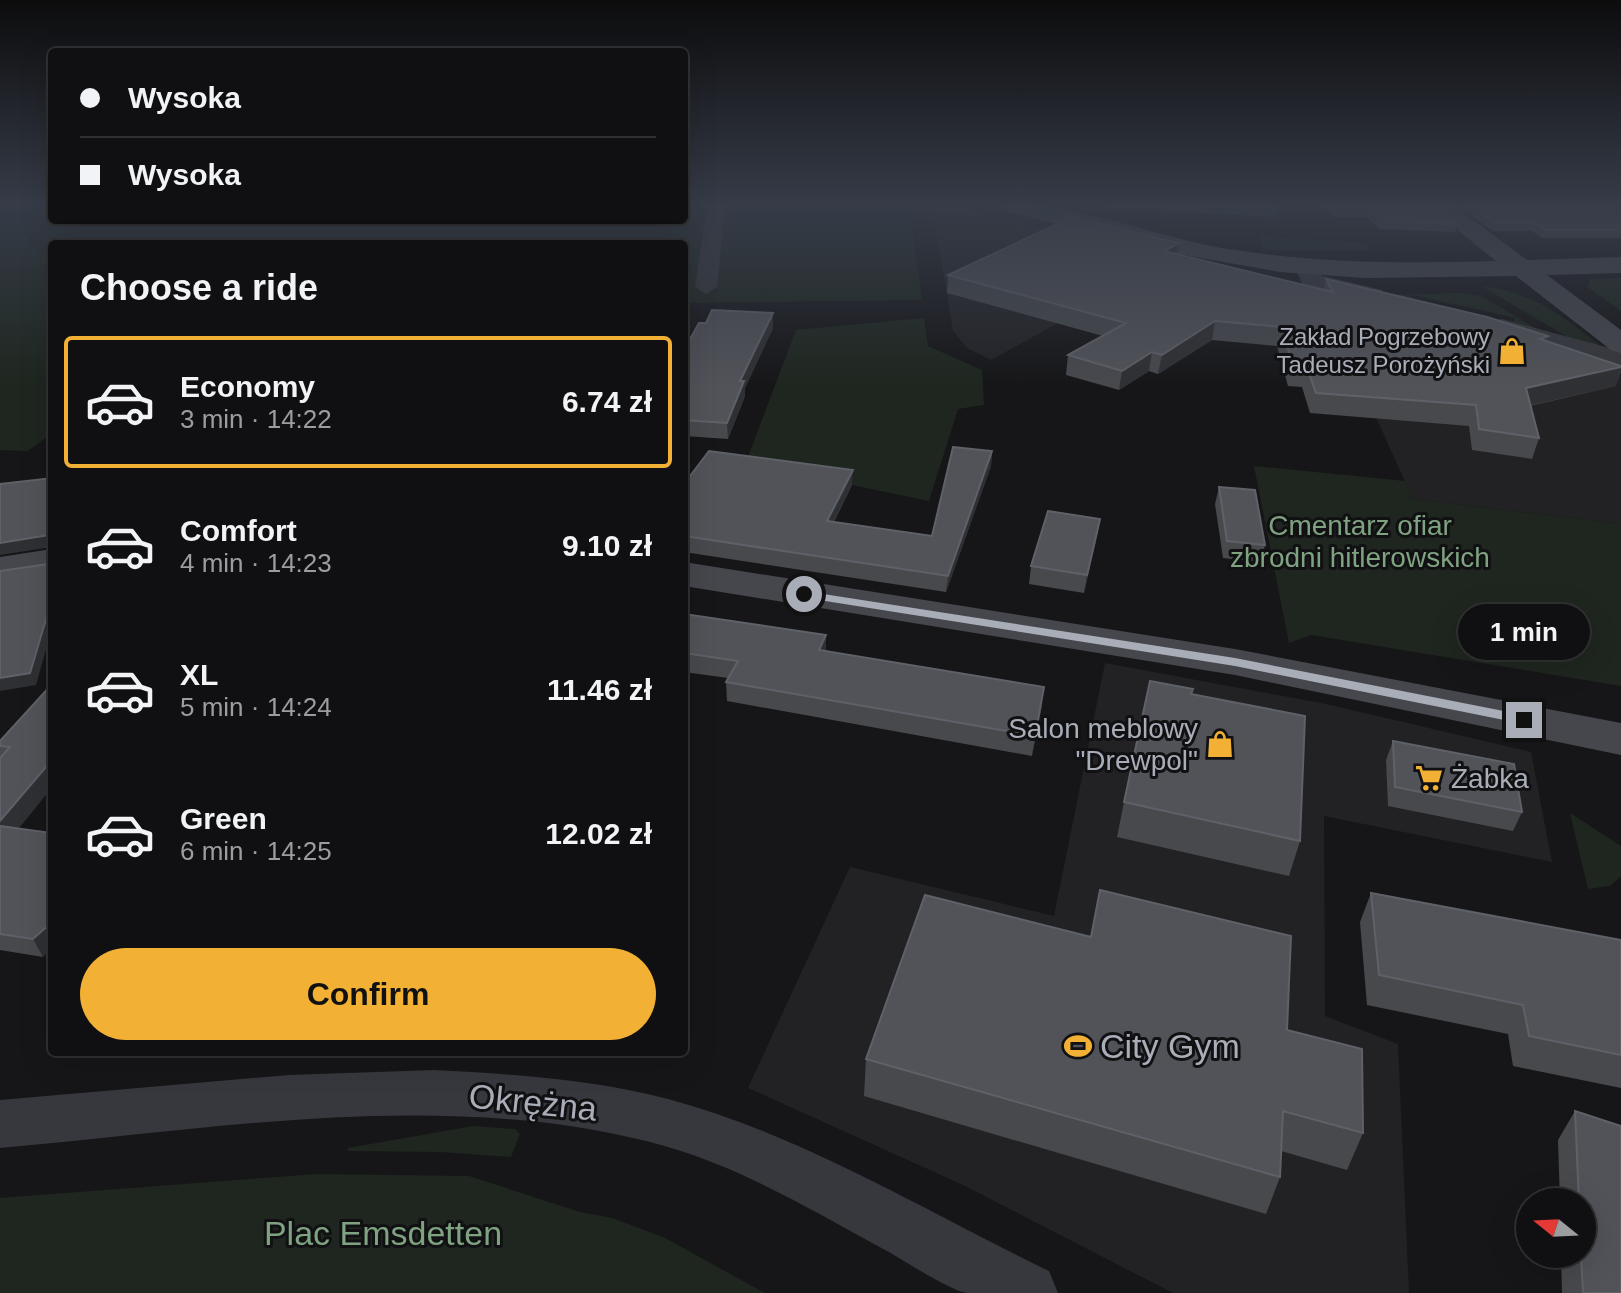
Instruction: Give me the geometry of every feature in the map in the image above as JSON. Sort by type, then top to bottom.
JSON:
[{"type":"main road","points":[[1301,266],[1411,271],[1576,266]]},
{"type":"main road","points":[[1521,268],[1621,344]]},
{"type":"main road","points":[[0,569],[48,562]]},
{"type":"main road","points":[[688,575],[1235,662],[1621,739]]},
{"type":"street","points":[[706,287],[709,266]]},
{"type":"street","points":[[1306,267],[1310,279],[1395,301]]},
{"type":"street","points":[[1484,322],[1621,359]]},
{"type":"street","name":"Okrężna","points":[[0,1124],[334,1095],[424,1092],[536,1099],[618,1112],[694,1131],[761,1160],[1027,1293]]},
{"type":"shaded area","points":[[942,266],[1207,268],[1124,287],[991,360],[967,348],[953,331]]},
{"type":"shaded area","points":[[1321,296],[1621,376],[1621,524],[1413,499]]},
{"type":"shaded area","points":[[1105,663],[1326,704],[1531,752],[1552,862],[1324,816],[1325,1016],[1398,1044],[1409,1293],[1173,1293],[963,1185],[748,1088],[850,867],[1054,916]]},
{"type":"green space","points":[[0,266],[48,266],[48,436],[28,451],[0,450]]},
{"type":"green space","points":[[688,266],[917,266],[922,300],[688,303]]},
{"type":"green space","points":[[1621,278],[1621,311],[1587,287],[1591,279]]},
{"type":"green space","points":[[1481,286],[1517,294],[1546,307],[1602,347],[1569,338]]},
{"type":"green space","points":[[1461,293],[1481,296],[1542,332],[1511,325],[1516,318],[1413,295],[1407,300],[1388,295]]},
{"type":"green space","points":[[924,318],[928,346],[982,370],[984,405],[958,409],[929,501],[852,485],[743,470],[796,330]]},
{"type":"green space","name":"Cmentarz ofiar zbrodni hitlerowskich","points":[[1254,466],[1405,481],[1413,499],[1621,524],[1621,686],[1311,635],[1289,643]]},
{"type":"green space","points":[[1570,813],[1621,846],[1621,876],[1610,886],[1588,889]]},
{"type":"green space","points":[[473,1126],[515,1129],[520,1134],[511,1157],[348,1151],[348,1148]]},
{"type":"green space","name":"Plac Emsdetten","points":[[317,1174],[469,1176],[580,1212],[612,1218],[665,1238],[765,1293],[0,1293],[0,1198]]},
{"type":"building","points":[[967,266],[1227,266],[1333,292],[1326,279],[1487,317],[1548,336],[1540,339],[1621,367],[1526,388],[1539,438],[1479,429],[1476,405],[1316,393],[1307,368],[1293,367],[1282,327],[1215,321],[1162,355],[1152,352],[1122,371],[1068,355],[1126,323],[948,275]]},
{"type":"building","points":[[712,310],[773,313],[740,381],[744,381],[727,423],[688,420],[688,343],[699,323],[706,323]]},
{"type":"building","points":[[953,447],[992,451],[948,576],[688,537],[688,479],[709,451],[853,470],[827,521],[932,536]]},
{"type":"building","points":[[48,478],[48,535],[0,543],[0,484]]},
{"type":"building","points":[[1219,487],[1255,490],[1265,545],[1227,541]]},
{"type":"building","points":[[1048,511],[1100,519],[1087,575],[1031,566]]},
{"type":"building","points":[[48,564],[48,612],[30,673],[0,678],[0,571]]},
{"type":"building","points":[[688,615],[826,635],[819,650],[1044,687],[1035,736],[726,682],[738,661],[688,654]]},
{"type":"building","points":[[1150,681],[1193,689],[1191,694],[1305,716],[1300,841],[1124,802]]},
{"type":"building","points":[[48,688],[48,765],[0,821],[0,758],[10,747],[0,746],[0,741]]},
{"type":"building","points":[[1393,741],[1514,764],[1522,812],[1395,787]]},
{"type":"building","points":[[0,826],[48,832],[48,926],[33,939],[0,934]]},
{"type":"building","name":"City Gym","points":[[1100,890],[1291,936],[1287,1030],[1362,1049],[1363,1133],[1283,1111],[1280,1177],[866,1059],[925,895],[1091,937]]},
{"type":"building","points":[[1371,893],[1621,940],[1621,1055],[1529,1036],[1523,1005],[1379,975]]},
{"type":"building","points":[[1575,1111],[1621,1126],[1621,1293],[1583,1293],[1582,1268],[1596,1268],[1596,1188],[1578,1188]]},
{"type":"place","name":"Zakład Pogrzebowy Tadeusz Porożyński","points":[[1512,351]]},
{"type":"place","name":"Salon meblowy \"Drewpol\"","points":[[1220,744]]},
{"type":"place","name":"Żabka","points":[[1429,778]]},
{"type":"place","name":"City Gym","points":[[1078,1046]]},
{"type":"route","points":[[804,594],[1235,662],[1524,720]]}]
